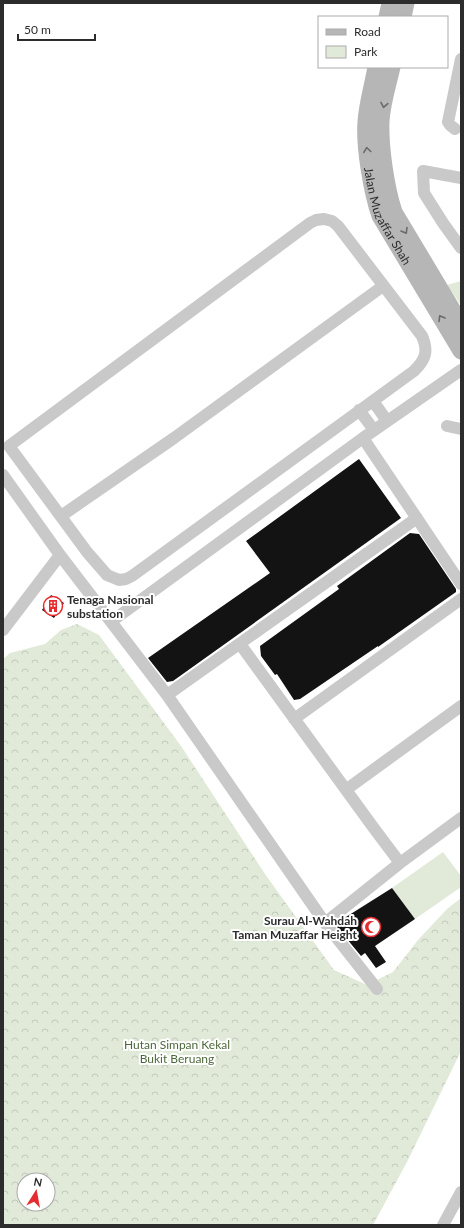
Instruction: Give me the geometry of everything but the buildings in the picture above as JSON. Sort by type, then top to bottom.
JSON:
[{"type":"main road","points":[[387,16],[390,3]]},
{"type":"main road","points":[[403,16],[406,3]]},
{"type":"main road","name":"Jalan Muzaffar Shah","points":[[376,68],[366,121],[366,146],[376,205],[380,216],[461,351]]},
{"type":"main road","name":"Jalan Muzaffar Shah","points":[[392,68],[381,120],[382,149],[391,203],[394,212],[461,324]]},
{"type":"street","points":[[454,129],[448,122],[458,84],[461,59]]},
{"type":"street","points":[[461,178],[422,170],[424,194],[461,248]]},
{"type":"street","points":[[324,219],[332,221],[338,226],[383,286],[422,336],[425,344],[425,358],[414,371],[126,579],[119,580],[107,575],[87,552],[9,446],[316,220],[324,219]]},
{"type":"street","points":[[61,516],[174,438],[383,286]]},
{"type":"street","points":[[112,621],[374,430],[461,370]]},
{"type":"street","points":[[373,401],[388,421]]},
{"type":"street","points":[[359,410],[374,430]]},
{"type":"street","points":[[447,426],[461,429]]},
{"type":"street","points":[[363,438],[461,584]]},
{"type":"street","points":[[3,475],[60,555],[112,621],[167,695],[325,923],[377,989]]},
{"type":"street","points":[[167,695],[417,518]]},
{"type":"street","points":[[3,630],[60,555]]},
{"type":"street","points":[[294,719],[461,599]]},
{"type":"street","points":[[240,644],[400,863]]},
{"type":"street","points":[[346,790],[461,706]]},
{"type":"street","points":[[325,923],[400,863],[461,818]]},
{"type":"street","points":[[443,1225],[461,1192]]},
{"type":"green space","points":[[461,281],[461,305],[447,285]]},
{"type":"green space","name":"Hutan Simpan Kekal Bukit Beruang","points":[[77,624],[99,635],[181,746],[265,874],[334,970],[367,985],[393,972],[418,940],[447,909],[461,898],[461,1051],[408,1160],[373,1225],[3,1225],[3,659],[10,653],[45,644],[61,630]]},
{"type":"green space","points":[[443,852],[461,876],[461,887],[415,919],[392,888]]},
{"type":"place","name":"Tenaga Nasional substation","points":[[53,606]]},
{"type":"place","name":"Surau Al-Wahdah Taman Muzaffar Height","points":[[371,927]]}]
